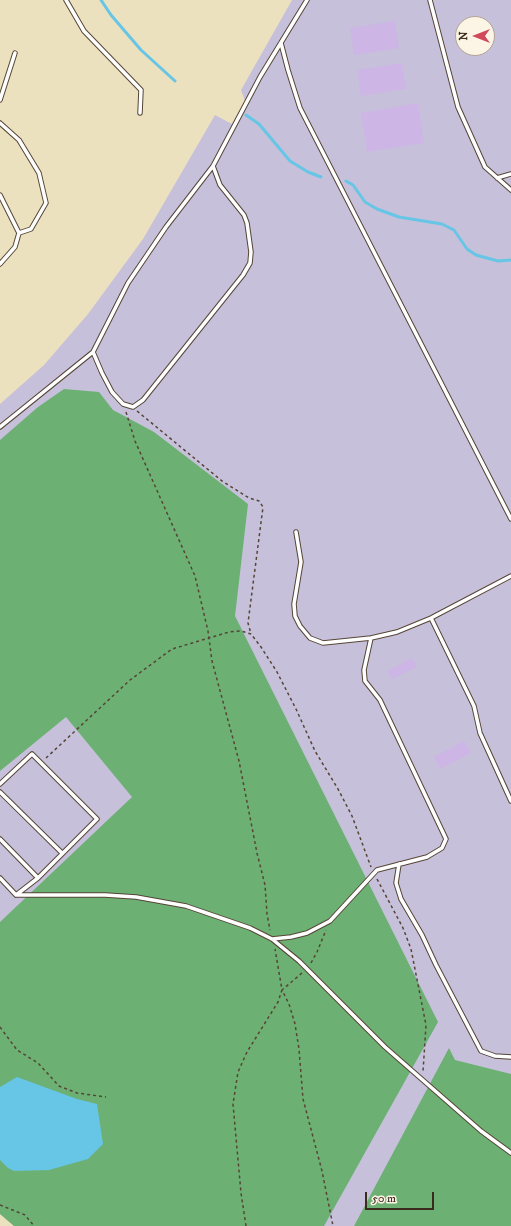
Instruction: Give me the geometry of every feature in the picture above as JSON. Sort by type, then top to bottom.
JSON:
[{"type":"lane","points":[[66,0],[84,31],[141,90],[140,113]]},
{"type":"lane","points":[[0,427],[93,352],[128,283],[166,227],[213,166],[260,77],[307,0]]},
{"type":"lane","points":[[430,0],[458,106],[485,167],[511,190]]},
{"type":"lane","points":[[281,43],[300,108],[511,519]]},
{"type":"lane","points":[[0,100],[15,53]]},
{"type":"lane","points":[[0,123],[19,140],[39,173],[46,204],[31,229],[19,233]]},
{"type":"lane","points":[[93,352],[112,392],[123,404],[134,407],[143,400],[243,275],[250,263],[251,252],[247,223],[244,215],[220,185],[213,166]]},
{"type":"lane","points":[[497,178],[511,174]]},
{"type":"lane","points":[[0,195],[19,233],[15,247],[0,264]]},
{"type":"lane","points":[[296,532],[301,562],[294,604],[295,616],[300,626],[310,638],[323,643],[371,638],[397,632],[431,618],[511,576]]},
{"type":"lane","points":[[431,618],[474,706],[480,733],[511,801]]},
{"type":"lane","points":[[272,939],[291,937],[306,933],[330,921],[377,870],[427,857],[442,848],[446,839],[380,700],[365,681],[364,670],[371,638]]},
{"type":"lane","points":[[0,784],[32,754],[97,819],[38,878],[16,895]]},
{"type":"lane","points":[[0,792],[62,853]]},
{"type":"lane","points":[[0,839],[38,878]]},
{"type":"lane","points":[[399,864],[396,883],[401,899],[422,935],[436,966],[481,1051],[495,1056],[511,1057]]},
{"type":"lane","points":[[0,878],[16,895],[105,895],[136,897],[186,906],[250,928],[272,939],[307,968],[386,1047],[481,1131],[511,1153]]},
{"type":"path","points":[[123,404],[135,441],[195,576],[209,638],[212,662],[239,761],[257,853],[265,885],[267,914],[277,955],[282,990],[289,1004],[295,1024],[299,1049],[303,1100],[317,1150],[333,1226]]},
{"type":"path","points":[[134,407],[149,422],[222,481],[249,498],[259,501],[263,507],[248,623],[251,634],[277,672],[315,751],[342,796],[352,816],[374,873],[403,928],[411,949],[426,1025],[423,1080]]},
{"type":"path","points":[[41,763],[130,680],[172,649],[229,632],[241,631],[251,634]]},
{"type":"path","points":[[246,1226],[240,1193],[233,1104],[238,1072],[247,1052],[278,1002],[282,990],[294,982],[307,968],[318,952],[330,921]]},
{"type":"path","points":[[0,1027],[17,1050],[38,1063],[59,1086],[77,1093],[106,1097]]},
{"type":"path","points":[[0,1205],[25,1215],[34,1226]]},
{"type":"shaded area","points":[[292,0],[511,0],[511,1226],[14,1226],[0,1214],[0,404],[44,365],[88,314],[143,239],[215,115],[232,124],[245,101],[241,90]]},
{"type":"green space","points":[[64,389],[99,392],[113,410],[154,432],[248,504],[235,616],[438,1022],[324,1226],[14,1226],[0,1214],[0,922],[132,797],[66,717],[0,771],[0,440],[38,407]]},
{"type":"green space","points":[[449,1048],[455,1060],[511,1074],[511,1226],[354,1226]]},
{"type":"water","points":[[17,1077],[77,1099],[97,1104],[103,1144],[88,1159],[49,1170],[14,1171],[8,1168],[0,1160],[0,1087]]},
{"type":"building","points":[[395,21],[399,48],[354,55],[350,28]]},
{"type":"building","points":[[402,63],[406,89],[361,96],[357,70]]},
{"type":"building","points":[[418,103],[424,143],[367,152],[361,113]]},
{"type":"building","points":[[412,658],[417,667],[392,679],[387,671]]},
{"type":"building","points":[[464,741],[471,753],[440,769],[434,757]]},
{"type":"waterway","points":[[101,0],[111,15],[141,50],[175,81]]},
{"type":"waterway","points":[[246,115],[259,124],[290,161],[308,172],[321,177]]},
{"type":"waterway","points":[[346,181],[353,185],[365,202],[377,209],[399,217],[442,224],[454,230],[467,249],[476,255],[498,261],[511,260]]}]
